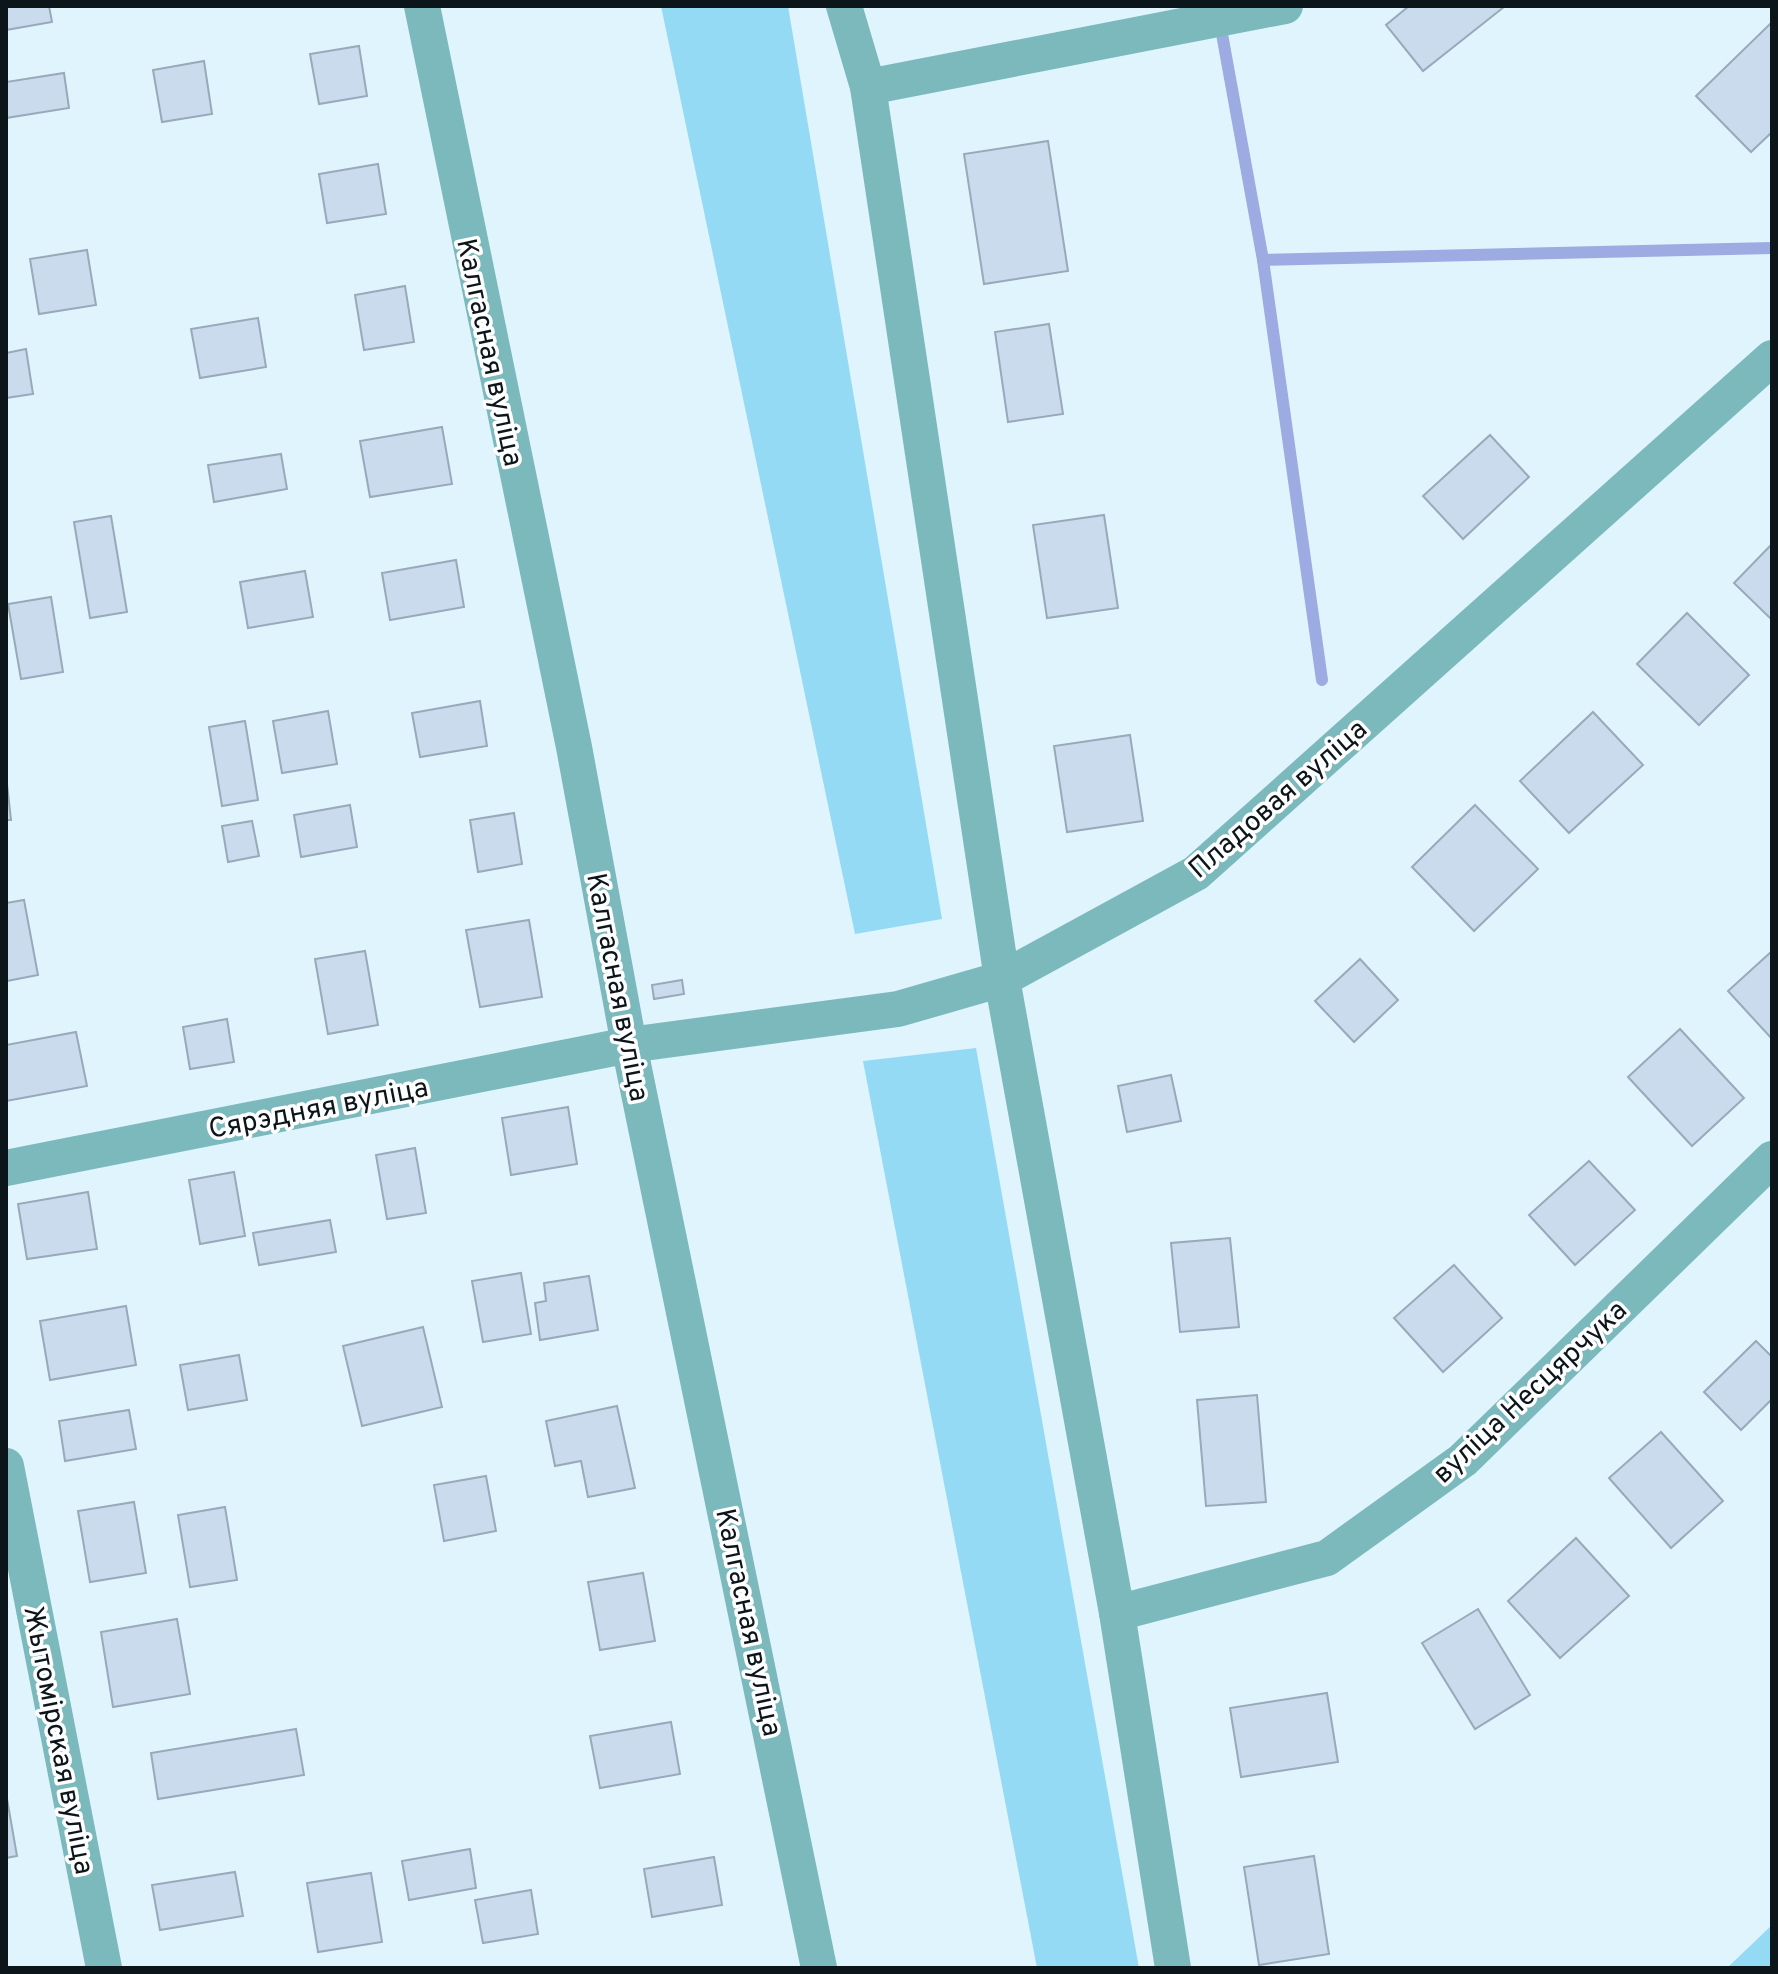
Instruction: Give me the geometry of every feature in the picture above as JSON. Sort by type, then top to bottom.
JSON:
[{"type":"street","name":"Калгасная вуліца","points":[[422,6],[574,747],[629,1045],[819,1968]]},
{"type":"street","points":[[844,6],[868,87],[1002,979],[1117,1613],[1173,1968]]},
{"type":"street","points":[[868,87],[1285,6]]},
{"type":"street","name":"Пладовая вуліца","points":[[629,1045],[898,1009],[1002,979],[1196,873],[1772,358]]},
{"type":"street","name":"Сярэдняя вуліца","points":[[6,1168],[629,1045]]},
{"type":"street","name":"вуліца Несцярчука","points":[[1117,1613],[1327,1558],[1463,1460],[1772,1159]]},
{"type":"street","name":"Жытомірская вуліца","points":[[6,1466],[104,1968]]},
{"type":"shaded area","points":[[661,6],[788,6],[942,919],[855,934]]},
{"type":"shaded area","points":[[976,1048],[1139,1968],[1037,1968],[863,1061]]},
{"type":"shaded area","points":[[1772,1925],[1772,1968],[1727,1968]]},
{"type":"building","points":[[6,6],[49,6],[52,22],[6,30]]},
{"type":"building","points":[[1409,6],[1504,7],[1423,71],[1386,25]]},
{"type":"building","points":[[1772,22],[1772,132],[1751,152],[1696,96]]},
{"type":"building","points":[[359,46],[367,96],[319,104],[310,54]]},
{"type":"building","points":[[204,61],[212,114],[162,122],[153,70]]},
{"type":"building","points":[[64,73],[69,108],[6,118],[6,82]]},
{"type":"building","points":[[1048,141],[1068,271],[984,284],[964,154]]},
{"type":"building","points":[[378,164],[386,214],[327,223],[319,174]]},
{"type":"building","points":[[87,250],[96,305],[39,314],[30,259]]},
{"type":"building","points":[[405,286],[414,342],[364,350],[355,295]]},
{"type":"building","points":[[258,318],[266,367],[200,378],[191,329]]},
{"type":"building","points":[[1049,324],[1063,414],[1008,422],[995,332]]},
{"type":"building","points":[[26,349],[33,394],[6,398],[6,353]]},
{"type":"building","points":[[442,427],[452,484],[370,497],[360,441]]},
{"type":"building","points":[[1490,435],[1529,477],[1463,539],[1423,496]]},
{"type":"building","points":[[281,454],[287,489],[214,502],[208,465]]},
{"type":"building","points":[[1104,515],[1118,608],[1047,618],[1033,525]]},
{"type":"building","points":[[111,516],[127,612],[90,618],[74,522]]},
{"type":"building","points":[[1772,544],[1772,620],[1734,583]]},
{"type":"building","points":[[456,560],[464,607],[390,620],[382,573]]},
{"type":"building","points":[[305,571],[313,617],[248,628],[240,582]]},
{"type":"building","points":[[51,597],[63,672],[21,679],[8,604]]},
{"type":"building","points":[[1687,613],[1749,675],[1699,725],[1637,664]]},
{"type":"building","points":[[480,701],[487,746],[420,757],[412,713]]},
{"type":"building","points":[[328,711],[337,764],[282,773],[273,721]]},
{"type":"building","points":[[1593,712],[1643,765],[1569,833],[1520,781]]},
{"type":"building","points":[[245,721],[258,800],[222,806],[209,727]]},
{"type":"building","points":[[1130,735],[1143,821],[1067,832],[1054,746]]},
{"type":"building","points":[[6,775],[11,820],[6,820]]},
{"type":"building","points":[[350,805],[357,847],[301,857],[294,815]]},
{"type":"building","points":[[1475,805],[1538,869],[1474,931],[1412,867]]},
{"type":"building","points":[[514,813],[522,864],[478,872],[470,820]]},
{"type":"building","points":[[252,821],[259,856],[228,862],[222,826]]},
{"type":"building","points":[[24,900],[38,975],[7,981],[6,903]]},
{"type":"building","points":[[529,920],[542,997],[480,1007],[466,930]]},
{"type":"building","points":[[365,951],[378,1025],[328,1034],[315,959]]},
{"type":"building","points":[[1772,951],[1772,1039],[1728,991]]},
{"type":"building","points":[[1360,959],[1398,1000],[1354,1042],[1315,1001]]},
{"type":"building","points":[[682,980],[684,994],[654,999],[652,985]]},
{"type":"building","points":[[227,1019],[234,1062],[190,1069],[183,1027]]},
{"type":"building","points":[[1680,1029],[1744,1098],[1692,1146],[1628,1077]]},
{"type":"building","points":[[76,1032],[87,1086],[6,1101],[6,1045]]},
{"type":"building","points":[[1171,1075],[1181,1121],[1127,1132],[1118,1086]]},
{"type":"building","points":[[568,1107],[577,1164],[511,1175],[502,1118]]},
{"type":"building","points":[[415,1148],[426,1213],[387,1219],[376,1155]]},
{"type":"building","points":[[1589,1161],[1635,1210],[1575,1265],[1529,1215]]},
{"type":"building","points":[[234,1172],[245,1236],[200,1244],[189,1180]]},
{"type":"building","points":[[88,1192],[97,1249],[27,1259],[18,1204]]},
{"type":"building","points":[[330,1220],[336,1252],[259,1265],[253,1233]]},
{"type":"building","points":[[1230,1238],[1239,1327],[1180,1332],[1171,1243]]},
{"type":"building","points":[[1454,1265],[1502,1318],[1443,1372],[1394,1318]]},
{"type":"building","points":[[521,1273],[531,1334],[483,1342],[472,1281]]},
{"type":"building","points":[[589,1276],[598,1330],[540,1340],[535,1303],[546,1301],[544,1283]]},
{"type":"building","points":[[126,1306],[136,1365],[50,1380],[40,1321]]},
{"type":"building","points":[[423,1327],[442,1407],[362,1426],[343,1346]]},
{"type":"building","points":[[1756,1341],[1772,1357],[1772,1399],[1741,1430],[1704,1392]]},
{"type":"building","points":[[239,1355],[247,1400],[188,1410],[180,1365]]},
{"type":"building","points":[[1257,1395],[1266,1502],[1206,1506],[1197,1400]]},
{"type":"building","points":[[617,1406],[635,1488],[588,1497],[581,1461],[555,1466],[546,1421]]},
{"type":"building","points":[[129,1410],[136,1449],[65,1461],[59,1421]]},
{"type":"building","points":[[1661,1432],[1723,1501],[1671,1548],[1609,1478]]},
{"type":"building","points":[[486,1476],[496,1531],[444,1541],[434,1485]]},
{"type":"building","points":[[134,1502],[146,1573],[90,1582],[78,1511]]},
{"type":"building","points":[[225,1507],[237,1580],[190,1587],[178,1515]]},
{"type":"building","points":[[1576,1538],[1629,1596],[1560,1658],[1508,1601]]},
{"type":"building","points":[[643,1573],[655,1641],[600,1650],[588,1582]]},
{"type":"building","points":[[1478,1609],[1530,1695],[1475,1729],[1422,1643]]},
{"type":"building","points":[[177,1619],[190,1694],[113,1707],[101,1632]]},
{"type":"building","points":[[1327,1693],[1338,1762],[1241,1777],[1230,1708]]},
{"type":"building","points":[[671,1722],[680,1774],[600,1788],[590,1736]]},
{"type":"building","points":[[296,1729],[304,1775],[158,1799],[151,1753]]},
{"type":"building","points":[[6,1793],[17,1856],[6,1858]]},
{"type":"building","points":[[470,1849],[476,1888],[409,1900],[402,1861]]},
{"type":"building","points":[[1314,1856],[1329,1954],[1259,1965],[1244,1867]]},
{"type":"building","points":[[714,1857],[722,1905],[652,1917],[644,1869]]},
{"type":"building","points":[[235,1872],[243,1916],[160,1930],[152,1885]]},
{"type":"building","points":[[371,1873],[382,1942],[318,1952],[307,1883]]},
{"type":"building","points":[[531,1890],[538,1934],[483,1943],[475,1900]]},
{"type":"waterway","points":[[1220,23],[1263,260],[1322,680]]},
{"type":"waterway","points":[[1263,260],[1772,248]]}]
